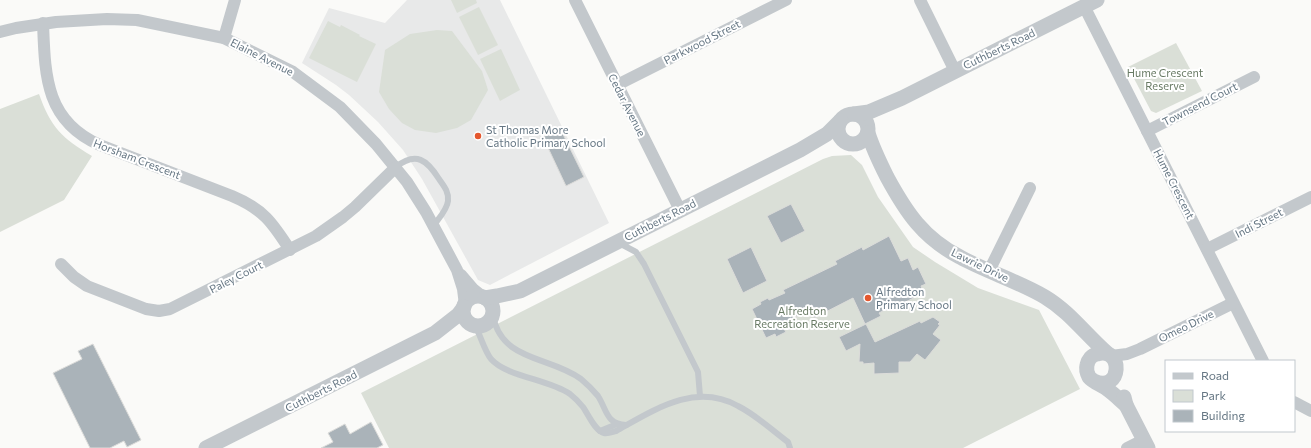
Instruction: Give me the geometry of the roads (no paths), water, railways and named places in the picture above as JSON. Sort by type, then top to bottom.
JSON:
[{"type":"street","points":[[224,38],[235,0]]},
{"type":"street","name":"Cedar Avenue","points":[[575,0],[680,210]]},
{"type":"street","name":"Parkwood Street","points":[[617,85],[786,0]]},
{"type":"street","points":[[920,0],[955,71]]},
{"type":"street","name":"Cuthberts Road","points":[[854,114],[869,112],[902,98],[1084,4]]},
{"type":"street","name":"Hume Crescent","points":[[1084,4],[1262,360]]},
{"type":"street","name":"Elaine Avenue","points":[[0,32],[43,23],[89,19],[137,20],[224,38],[293,72],[340,107],[396,167],[417,196],[457,270],[462,289],[464,306]]},
{"type":"street","name":"Horsham Crescent","points":[[43,23],[44,56],[51,93],[61,114],[74,130],[87,139],[100,145],[232,196],[251,205],[262,212],[269,220],[290,250]]},
{"type":"street","name":"Townsend Court","points":[[1147,131],[1254,77]]},
{"type":"street","name":"Cuthberts Road","points":[[868,132],[878,118],[902,98]]},
{"type":"street","points":[[847,115],[860,115],[865,119],[867,124],[868,132],[866,137],[861,142],[849,144],[841,139],[838,133],[837,128],[840,121],[847,115]]},
{"type":"street","name":"Cuthberts Road","points":[[484,297],[497,296],[520,290],[800,150],[827,134],[840,121]]},
{"type":"street","name":"Lawrie Drive","points":[[868,132],[871,145],[882,168],[908,213],[924,231],[953,254],[1044,296],[1062,308],[1113,363]]},
{"type":"street","name":"Cuthberts Road","points":[[800,150],[836,142],[849,144]]},
{"type":"street","name":"Lawrie Drive","points":[[849,144],[861,150],[882,168]]},
{"type":"street","name":"Paley Court","points":[[61,264],[74,277],[87,286],[146,309],[165,311],[174,308],[316,236],[343,217],[396,167]]},
{"type":"street","points":[[989,271],[1030,188]]},
{"type":"street","name":"Indi Street","points":[[1207,249],[1311,197]]},
{"type":"street","name":"Elaine Avenue","points":[[457,270],[473,289],[484,297]]},
{"type":"street","name":"Cuthberts Road","points":[[493,315],[520,290]]},
{"type":"street","points":[[478,296],[484,297],[492,305],[493,315],[489,322],[485,325],[474,326],[467,322],[464,318],[464,306],[471,298],[478,296]]},
{"type":"street","name":"Omeo Drive","points":[[1113,363],[1127,354],[1233,303]]},
{"type":"street","name":"Cuthberts Road","points":[[435,333],[458,315],[464,306]]},
{"type":"street","name":"Cuthberts Road","points":[[206,448],[435,333],[453,328],[474,326]]},
{"type":"street","name":"Lawrie Drive","points":[[1080,327],[1091,375]]},
{"type":"street","points":[[1113,363],[1112,379],[1107,382],[1100,383],[1091,375],[1088,362],[1095,355],[1101,353],[1113,363],[1126,405],[1146,444],[1127,448]]},
{"type":"street","points":[[1091,375],[1126,405]]},
{"type":"street","points":[[1295,403],[1311,411]]},
{"type":"lane","points":[[396,167],[402,162],[411,160],[423,161],[431,167],[445,188],[448,196],[446,209],[434,225]]},
{"type":"lane","points":[[617,242],[636,252],[644,264],[698,372],[700,396]]},
{"type":"lane","points":[[493,315],[497,330],[510,346],[528,357],[580,378],[594,392],[609,417],[617,424]]},
{"type":"lane","points":[[474,326],[482,338],[487,353],[497,364],[506,369],[554,385],[567,392],[580,404],[592,422],[602,433],[616,431],[673,402],[700,396],[709,396],[725,399],[740,406],[788,442],[790,448]]},
{"type":"lane","points":[[600,431],[617,424],[626,425]]},
{"type":"place","name":"St Thomas More Catholic Primary School","points":[[478,136]]},
{"type":"place","name":"Alfredton Primary School","points":[[868,298]]},
{"type":"park label","name":"Hume Crescent Reserve","points":[[1165,79]]},
{"type":"park label","name":"Alfredton Recreation Reserve","points":[[802,317]]}]
